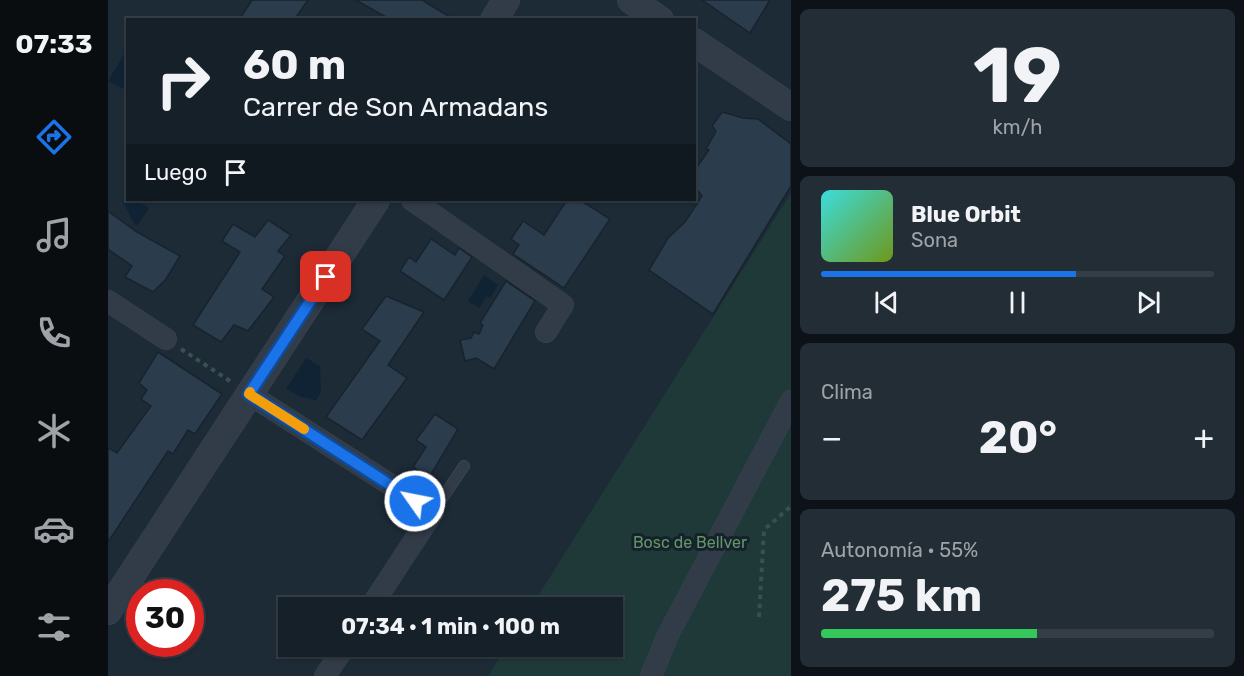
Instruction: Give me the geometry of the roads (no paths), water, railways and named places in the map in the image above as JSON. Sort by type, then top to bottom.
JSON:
[{"type":"street","points":[[495,18],[506,0]]},
{"type":"street","points":[[632,0],[657,18]]},
{"type":"street","points":[[696,43],[791,107]]},
{"type":"street","points":[[108,610],[375,201]]},
{"type":"street","points":[[413,201],[563,305],[546,332]]},
{"type":"street","points":[[108,301],[166,339]]},
{"type":"street","points":[[249,394],[433,512],[377,597]]},
{"type":"street","points":[[651,676],[668,635],[791,401]]},
{"type":"street","points":[[325,676],[338,657]]},
{"type":"lane","points":[[433,512],[464,466]]},
{"type":"water","points":[[126,51],[126,90],[108,81]]},
{"type":"water","points":[[126,197],[126,201],[138,201],[149,208],[138,225],[135,225],[123,202]]},
{"type":"water","points":[[484,275],[498,285],[490,298],[487,296],[479,308],[468,301]]},
{"type":"water","points":[[306,358],[320,366],[321,392],[316,400],[301,397],[286,389]]},
{"type":"park label","name":"Bosc de Bellver","points":[[690,542]]}]
